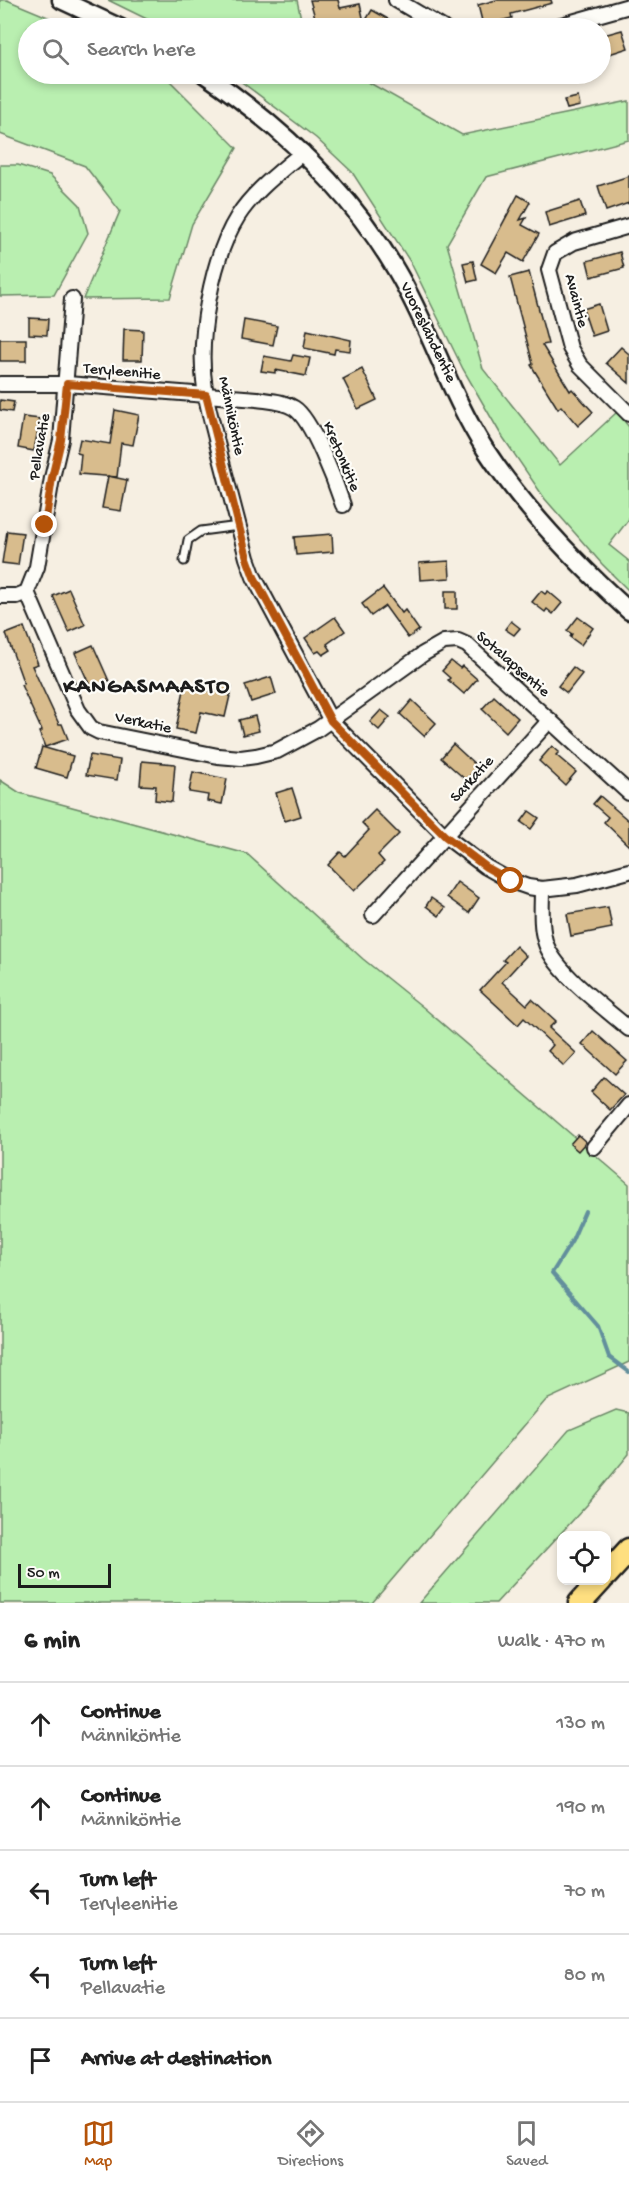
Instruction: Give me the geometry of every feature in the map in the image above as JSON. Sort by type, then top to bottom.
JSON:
[{"type":"highway","points":[[611,1570],[629,1550]]},
{"type":"highway","points":[[580,1603],[597,1585]]},
{"type":"street","points":[[61,0],[100,18]]},
{"type":"street","points":[[396,0],[426,18]]},
{"type":"street","points":[[586,18],[629,6]]},
{"type":"street","name":"Vuoreslahdentie","points":[[218,84],[255,111],[303,152],[341,195],[396,270],[484,447],[525,505],[578,565],[629,611]]},
{"type":"street","name":"Männiköntie","points":[[303,152],[253,196],[226,237],[211,288],[204,357],[206,395],[238,526],[254,577],[331,721]]},
{"type":"street","name":"Avaintie","points":[[629,226],[574,242],[555,253],[549,270],[570,348],[580,365],[629,414]]},
{"type":"street","name":"Pellavatie","points":[[27,592],[37,567],[61,440],[72,299]]},
{"type":"street","name":"Teryleenitie","points":[[0,384],[67,384],[206,395]]},
{"type":"street","name":"Kretonkitie","points":[[206,395],[269,400],[294,408],[306,420],[343,505]]},
{"type":"street","points":[[0,596],[17,596],[27,592]]},
{"type":"street","name":"Verkatie","points":[[27,592],[78,710],[91,728],[99,732],[218,756],[241,758],[277,751],[331,721]]},
{"type":"street","name":"Sotalapsentie","points":[[331,721],[423,654],[444,642],[458,641],[467,645],[629,793]]},
{"type":"street","name":"Sarkatie","points":[[373,915],[550,720]]},
{"type":"street","points":[[331,721],[445,836],[486,867],[511,881],[542,889],[577,885],[629,872]]},
{"type":"street","points":[[542,889],[543,930],[549,952],[570,977],[629,1029]]},
{"type":"street","points":[[594,1147],[629,1105]]},
{"type":"lane","points":[[184,561],[188,540],[201,531],[238,526]]},
{"type":"green space","points":[[0,0],[7,0],[50,18],[18,18],[18,84],[173,84],[237,148],[192,224],[170,298],[83,299],[120,211],[85,166],[0,134]]},
{"type":"green space","points":[[108,0],[297,0],[301,18],[145,18]]},
{"type":"green space","points":[[244,84],[372,84],[462,135],[629,101],[629,140],[486,177],[447,244],[483,369],[560,465],[617,412],[629,427],[629,519],[609,545],[629,561],[629,591],[545,499],[500,433],[463,369],[411,263],[352,172],[316,138]]},
{"type":"green space","points":[[0,165],[18,165],[50,175],[80,205],[88,233],[54,295],[0,296]]},
{"type":"green space","points":[[0,780],[20,793],[247,854],[363,959],[424,1008],[629,1184],[629,1362],[546,1400],[372,1603],[0,1603]]},
{"type":"green space","points":[[616,1410],[629,1413],[629,1454],[587,1505],[563,1531],[557,1531],[557,1537],[496,1603],[419,1603],[569,1430]]},
{"type":"building","points":[[310,0],[338,0],[340,8],[360,4],[363,18],[315,18]]},
{"type":"building","points":[[496,0],[551,0],[552,3],[511,14],[512,18],[481,18],[478,5]]},
{"type":"building","points":[[372,10],[386,18],[367,18]]},
{"type":"building","points":[[622,30],[628,48],[611,53],[611,33]]},
{"type":"building","points":[[578,97],[580,106],[567,109],[564,100]]},
{"type":"building","points":[[629,176],[629,203],[606,211],[598,186]]},
{"type":"building","points":[[518,195],[530,202],[520,220],[526,218],[522,225],[539,234],[523,262],[508,253],[496,273],[481,264]]},
{"type":"building","points":[[580,201],[585,216],[549,227],[545,212]]},
{"type":"building","points":[[620,252],[624,268],[591,277],[587,261]]},
{"type":"building","points":[[473,261],[477,280],[468,282],[463,263]]},
{"type":"building","points":[[529,272],[548,344],[542,345],[570,391],[572,389],[593,412],[578,426],[561,406],[558,409],[531,365],[533,364],[510,277]]},
{"type":"building","points":[[599,304],[607,331],[592,336],[583,309]]},
{"type":"building","points":[[29,318],[48,319],[47,335],[29,334]]},
{"type":"building","points":[[244,320],[277,326],[273,345],[241,339]]},
{"type":"building","points":[[124,329],[143,330],[142,360],[123,360]]},
{"type":"building","points":[[307,330],[351,340],[350,351],[335,349],[334,354],[304,348]]},
{"type":"building","points":[[0,339],[26,339],[26,361],[0,361]]},
{"type":"building","points":[[621,347],[629,354],[629,383],[606,363]]},
{"type":"building","points":[[293,355],[310,358],[306,376],[275,370],[275,373],[261,371],[264,356],[291,361]]},
{"type":"building","points":[[362,369],[377,400],[358,409],[343,379]]},
{"type":"building","points":[[0,400],[14,402],[12,412],[0,410]]},
{"type":"building","points":[[115,410],[139,415],[133,445],[121,443],[117,477],[79,474],[81,454],[77,453],[80,439],[110,444]]},
{"type":"building","points":[[23,417],[40,419],[34,451],[18,448]]},
{"type":"building","points":[[108,476],[127,480],[121,511],[102,508]]},
{"type":"building","points":[[7,531],[23,533],[18,565],[2,563]]},
{"type":"building","points":[[332,534],[333,552],[296,555],[294,537]]},
{"type":"building","points":[[449,561],[450,578],[420,580],[419,563]]},
{"type":"building","points":[[383,588],[402,613],[405,610],[419,630],[408,638],[385,606],[371,616],[362,604]]},
{"type":"building","points":[[69,589],[85,625],[69,632],[53,596]]},
{"type":"building","points":[[445,591],[457,591],[457,609],[445,609]]},
{"type":"building","points":[[541,591],[545,594],[548,591],[562,603],[553,614],[547,609],[545,612],[532,602]]},
{"type":"building","points":[[335,617],[345,631],[327,644],[331,650],[323,655],[319,651],[315,653],[305,638]]},
{"type":"building","points":[[578,617],[593,628],[581,645],[570,637],[572,634],[567,631]]},
{"type":"building","points":[[511,621],[520,628],[514,635],[505,629]]},
{"type":"building","points":[[24,627],[38,664],[32,666],[68,739],[45,747],[39,732],[42,731],[21,685],[24,684],[6,634]]},
{"type":"building","points":[[93,645],[109,681],[91,688],[75,653]]},
{"type":"building","points":[[451,661],[460,668],[462,666],[477,679],[464,694],[448,680],[450,678],[442,671]]},
{"type":"building","points":[[573,667],[582,674],[567,693],[558,686]]},
{"type":"building","points":[[271,677],[276,694],[251,702],[245,685]]},
{"type":"building","points":[[212,683],[232,687],[225,717],[201,712],[196,733],[176,729],[185,685],[210,691]]},
{"type":"building","points":[[494,696],[518,718],[506,732],[482,709]]},
{"type":"building","points":[[412,700],[436,723],[424,736],[400,714]]},
{"type":"building","points":[[381,710],[390,717],[379,730],[370,722]]},
{"type":"building","points":[[255,716],[259,731],[243,735],[239,720]]},
{"type":"building","points":[[453,744],[478,767],[466,780],[441,758]]},
{"type":"building","points":[[552,746],[559,752],[556,755],[576,772],[565,785],[539,761]]},
{"type":"building","points":[[42,747],[73,756],[67,777],[36,768]]},
{"type":"building","points":[[90,755],[120,760],[117,780],[86,775]]},
{"type":"building","points":[[142,761],[175,764],[172,802],[155,800],[156,786],[140,785]]},
{"type":"building","points":[[193,772],[227,779],[222,804],[207,801],[208,795],[189,792]]},
{"type":"building","points":[[292,788],[301,816],[285,821],[276,793]]},
{"type":"building","points":[[600,796],[629,821],[629,846],[604,822],[608,817],[593,804]]},
{"type":"building","points":[[375,810],[399,834],[378,855],[384,862],[354,891],[328,865],[340,852],[345,856],[369,830],[362,823]]},
{"type":"building","points":[[529,811],[539,818],[531,829],[521,822]]},
{"type":"building","points":[[457,882],[479,898],[469,913],[447,897]]},
{"type":"building","points":[[431,898],[445,908],[439,916],[426,906]]},
{"type":"building","points":[[608,907],[612,928],[571,936],[567,914]]},
{"type":"building","points":[[516,946],[526,956],[502,982],[527,1005],[532,999],[556,1021],[549,1028],[576,1053],[564,1066],[548,1051],[553,1045],[524,1018],[518,1025],[480,990],[506,962],[503,960]]},
{"type":"building","points":[[593,1031],[627,1061],[615,1074],[582,1044]]},
{"type":"building","points":[[604,1077],[624,1095],[610,1110],[591,1092]]},
{"type":"building","points":[[578,1135],[586,1142],[578,1151],[570,1144]]},
{"type":"waterway","points":[[585,1211],[572,1241],[552,1273],[598,1326],[609,1357],[629,1372]]},
{"type":"district","name":"KANGASMAASTO","points":[[147,688]]},
{"type":"route","points":[[45,525],[52,478],[61,440],[67,384],[206,395],[247,558],[254,577],[331,721],[445,836],[486,867],[511,881]]}]
